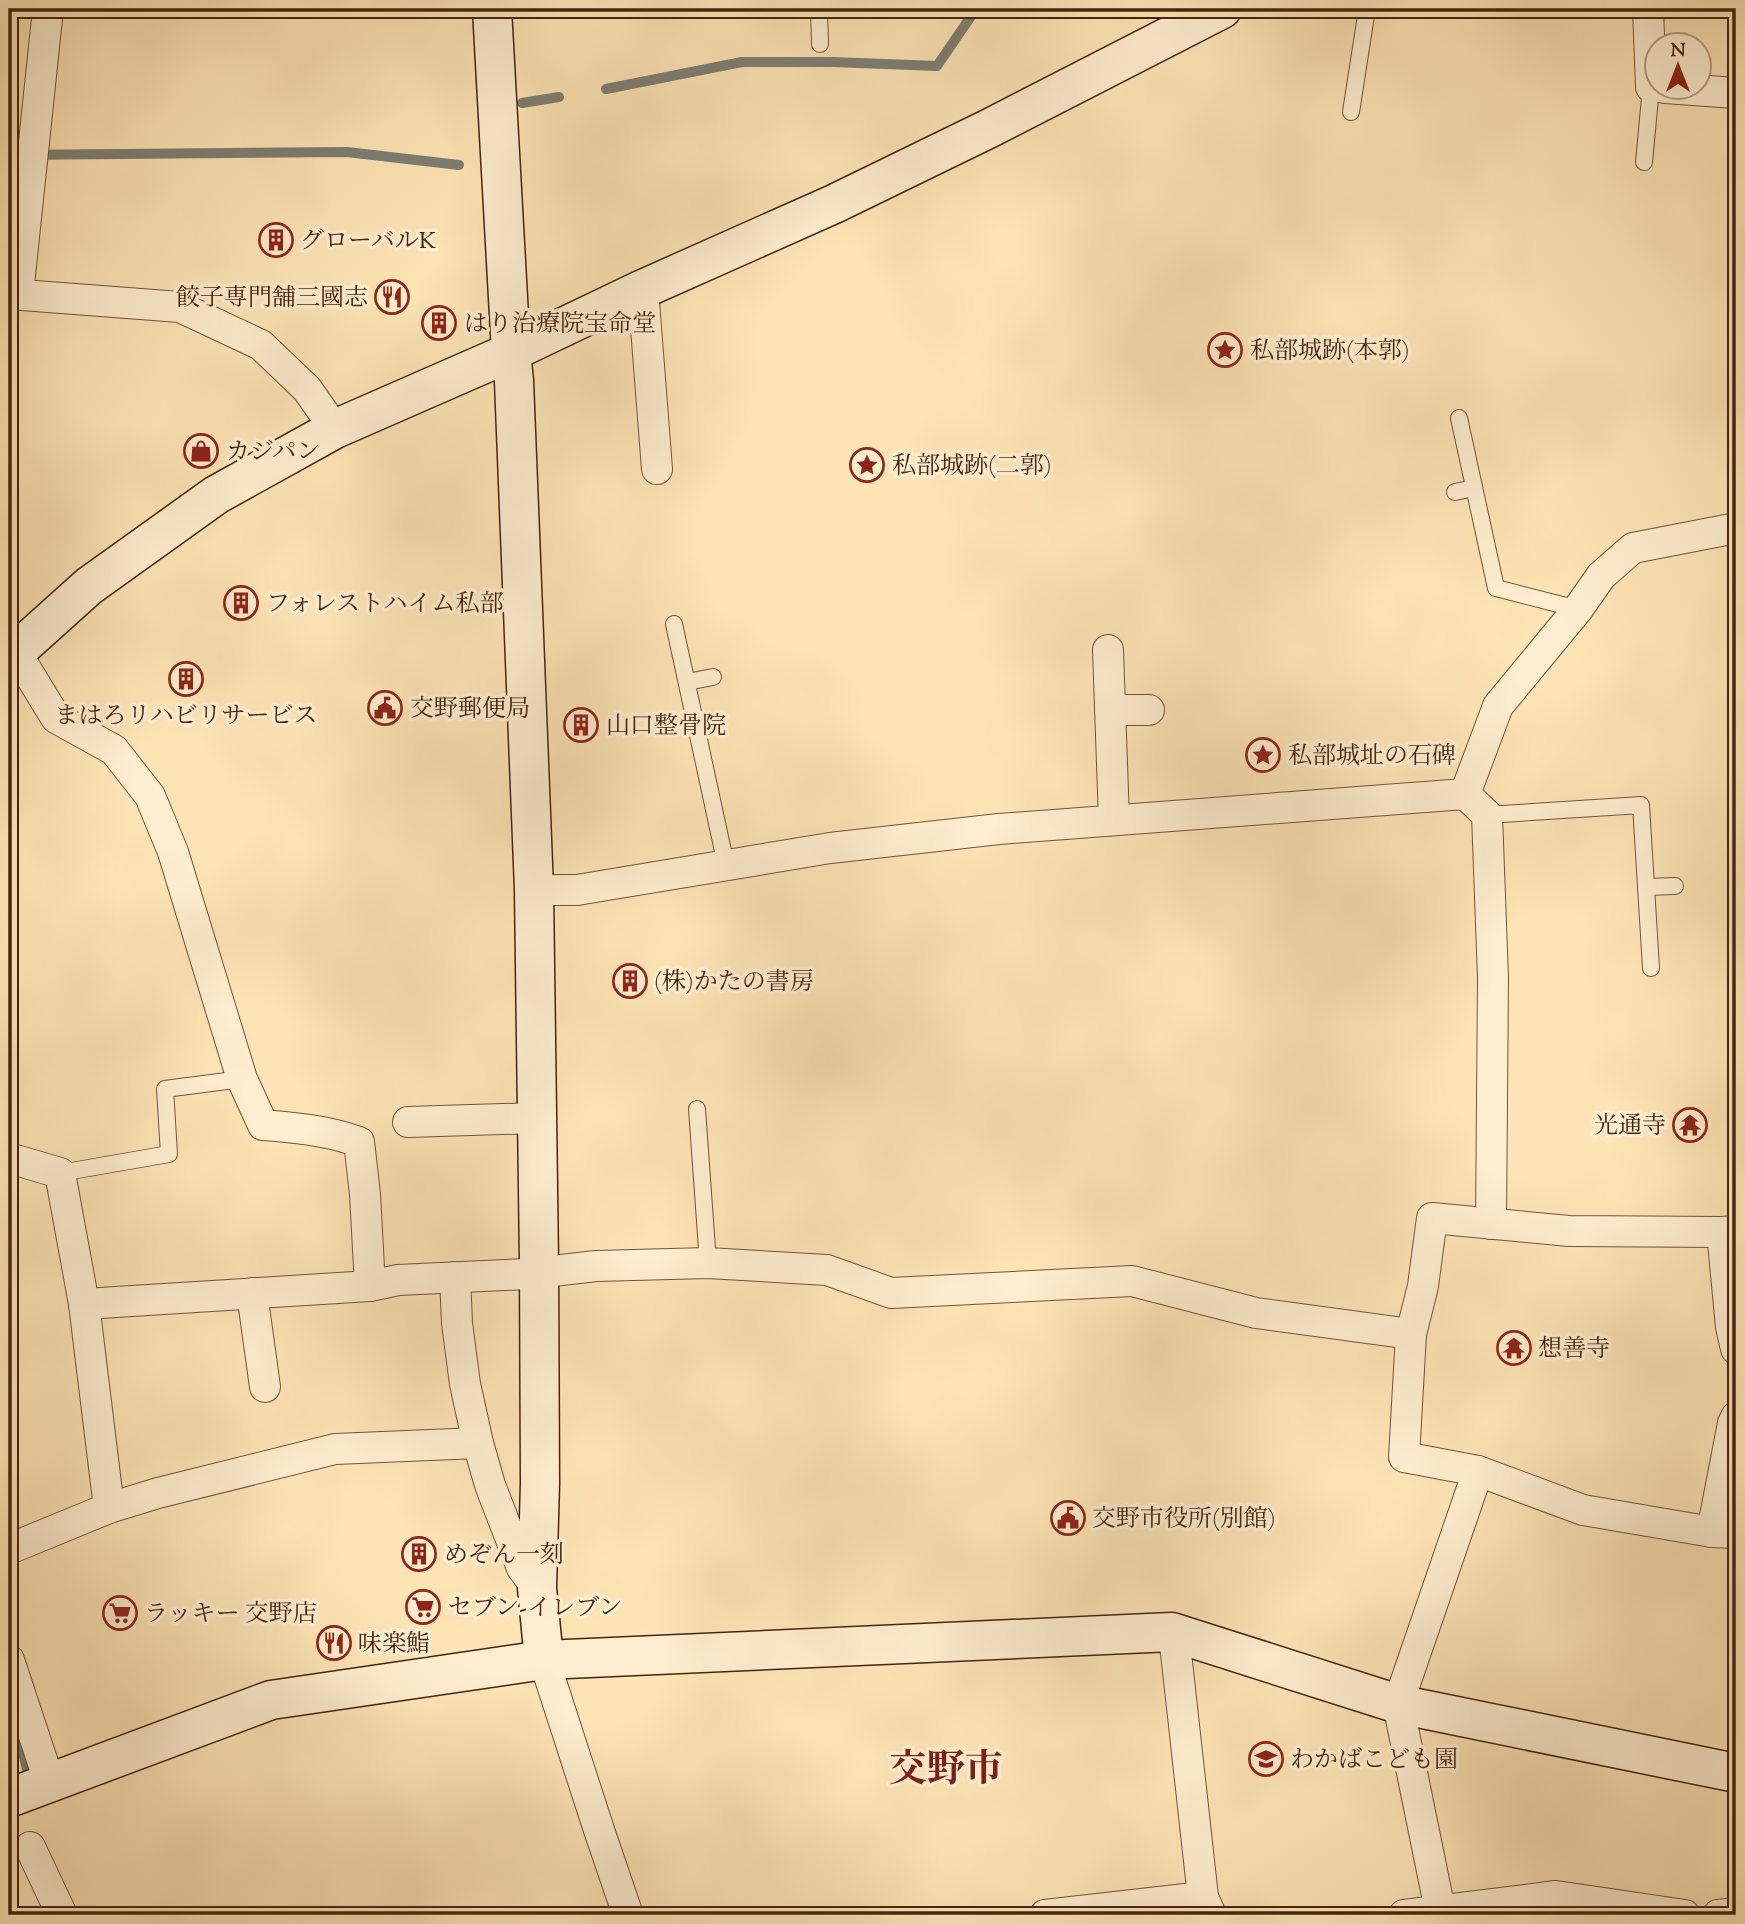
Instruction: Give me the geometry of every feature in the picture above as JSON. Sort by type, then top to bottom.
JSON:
[{"type":"street","points":[[48,9],[30,178],[13,294],[180,307],[261,345],[307,389],[335,429]]},
{"type":"street","points":[[492,9],[514,380],[534,890],[540,1483],[537,1588],[544,1660],[628,1915]]},
{"type":"street","points":[[370,1286],[359,1142],[306,1128],[263,1125],[242,1079],[173,852],[150,796],[114,750],[56,718],[11,650],[89,586],[216,495],[335,429],[511,352],[643,289],[834,204],[988,129],[1167,23],[1222,9]]},
{"type":"street","points":[[1648,9],[1651,32]]},
{"type":"street","points":[[1714,91],[1736,93]]},
{"type":"street","points":[[643,289],[657,468]]},
{"type":"street","points":[[1465,794],[1498,706],[1578,609],[1601,576],[1633,548],[1736,528]]},
{"type":"street","points":[[1108,650],[1114,820]]},
{"type":"street","points":[[1110,710],[1149,710]]},
{"type":"street","points":[[534,890],[577,890],[843,846],[999,829],[1465,794],[1487,814],[1493,978],[1491,1224]]},
{"type":"street","points":[[408,1122],[537,1118]]},
{"type":"street","points":[[9,1158],[60,1173],[84,1304],[109,1508]]},
{"type":"street","points":[[1736,1349],[1731,1327],[1729,1232],[1569,1230],[1432,1218],[1423,1286],[1411,1334],[1404,1457],[1478,1471],[1583,1510],[1724,1533],[1733,1423],[1736,1418]]},
{"type":"street","points":[[84,1304],[370,1286],[398,1280],[596,1266],[708,1263],[827,1270],[891,1293],[1132,1281],[1256,1313],[1411,1334]]},
{"type":"street","points":[[456,1277],[457,1323],[465,1384],[478,1443],[490,1485],[522,1568],[537,1588]]},
{"type":"street","points":[[252,1293],[265,1387]]},
{"type":"street","points":[[9,1549],[109,1508],[335,1449],[478,1443]]},
{"type":"street","points":[[1440,1910],[1398,1704],[1478,1471]]},
{"type":"street","points":[[1045,1915],[1207,1906],[1176,1653],[1171,1632]]},
{"type":"street","points":[[9,1798],[271,1700],[544,1660],[1171,1632],[1398,1704],[1736,1773]]},
{"type":"street","points":[[9,1660],[50,1784]]},
{"type":"street","points":[[30,1847],[62,1915]]},
{"type":"street","points":[[1404,1915],[1440,1910],[1558,1905],[1685,1915]]},
{"type":"street","points":[[1718,1915],[1736,1913]]},
{"type":"lane","points":[[819,9],[820,44]]},
{"type":"lane","points":[[1350,112],[1367,9]]},
{"type":"lane","points":[[1644,162],[1655,102]]},
{"type":"lane","points":[[1459,418],[1496,588],[1578,609]]},
{"type":"lane","points":[[1455,492],[1474,488]]},
{"type":"lane","points":[[674,624],[726,865]]},
{"type":"lane","points":[[687,682],[713,677]]},
{"type":"lane","points":[[1487,814],[1641,805],[1651,968]]},
{"type":"lane","points":[[1646,887],[1675,886]]},
{"type":"lane","points":[[60,1173],[169,1154],[165,1089],[242,1079]]},
{"type":"lane","points":[[697,1109],[708,1263]]},
{"type":"waterway","points":[[606,89],[742,62],[937,66],[976,9]]},
{"type":"waterway","points":[[522,103],[559,97]]},
{"type":"waterway","points":[[9,155],[347,152],[459,165]]},
{"type":"waterway","points":[[9,1708],[28,1773]]},
{"type":"place","name":"グローバルK","points":[[276,240]]},
{"type":"place","name":"餃子専門舗三國志","points":[[392,297]]},
{"type":"place","name":"はり治療院宝命堂","points":[[439,323]]},
{"type":"place","name":"私部城跡(本郭)","points":[[1225,350]]},
{"type":"place","name":"カジパン","points":[[201,451]]},
{"type":"place","name":"私部城跡(二郭)","points":[[867,465]]},
{"type":"place","name":"フォレストハイム私部","points":[[241,603]]},
{"type":"place","name":"まはろリハビリサービス","points":[[186,679]]},
{"type":"place","name":"交野郵便局","points":[[385,708]]},
{"type":"place","name":"山口整骨院","points":[[581,725]]},
{"type":"place","name":"私部城址の石碑","points":[[1263,755]]},
{"type":"place","name":"(株)かたの書房","points":[[630,981]]},
{"type":"place","name":"光通寺","points":[[1690,1125]]},
{"type":"place","name":"想善寺","points":[[1514,1348]]},
{"type":"place","name":"交野市役所(別館)","points":[[1068,1518]]},
{"type":"place","name":"めぞん一刻","points":[[419,1554]]},
{"type":"place","name":"セブン-イレブン","points":[[423,1607]]},
{"type":"place","name":"ラッキー 交野店","points":[[120,1613]]},
{"type":"place","name":"味楽鮨","points":[[334,1643]]},
{"type":"place","name":"わかばこども園","points":[[1266,1759]]},
{"type":"district","name":"交野市","points":[[946,1768]]}]
